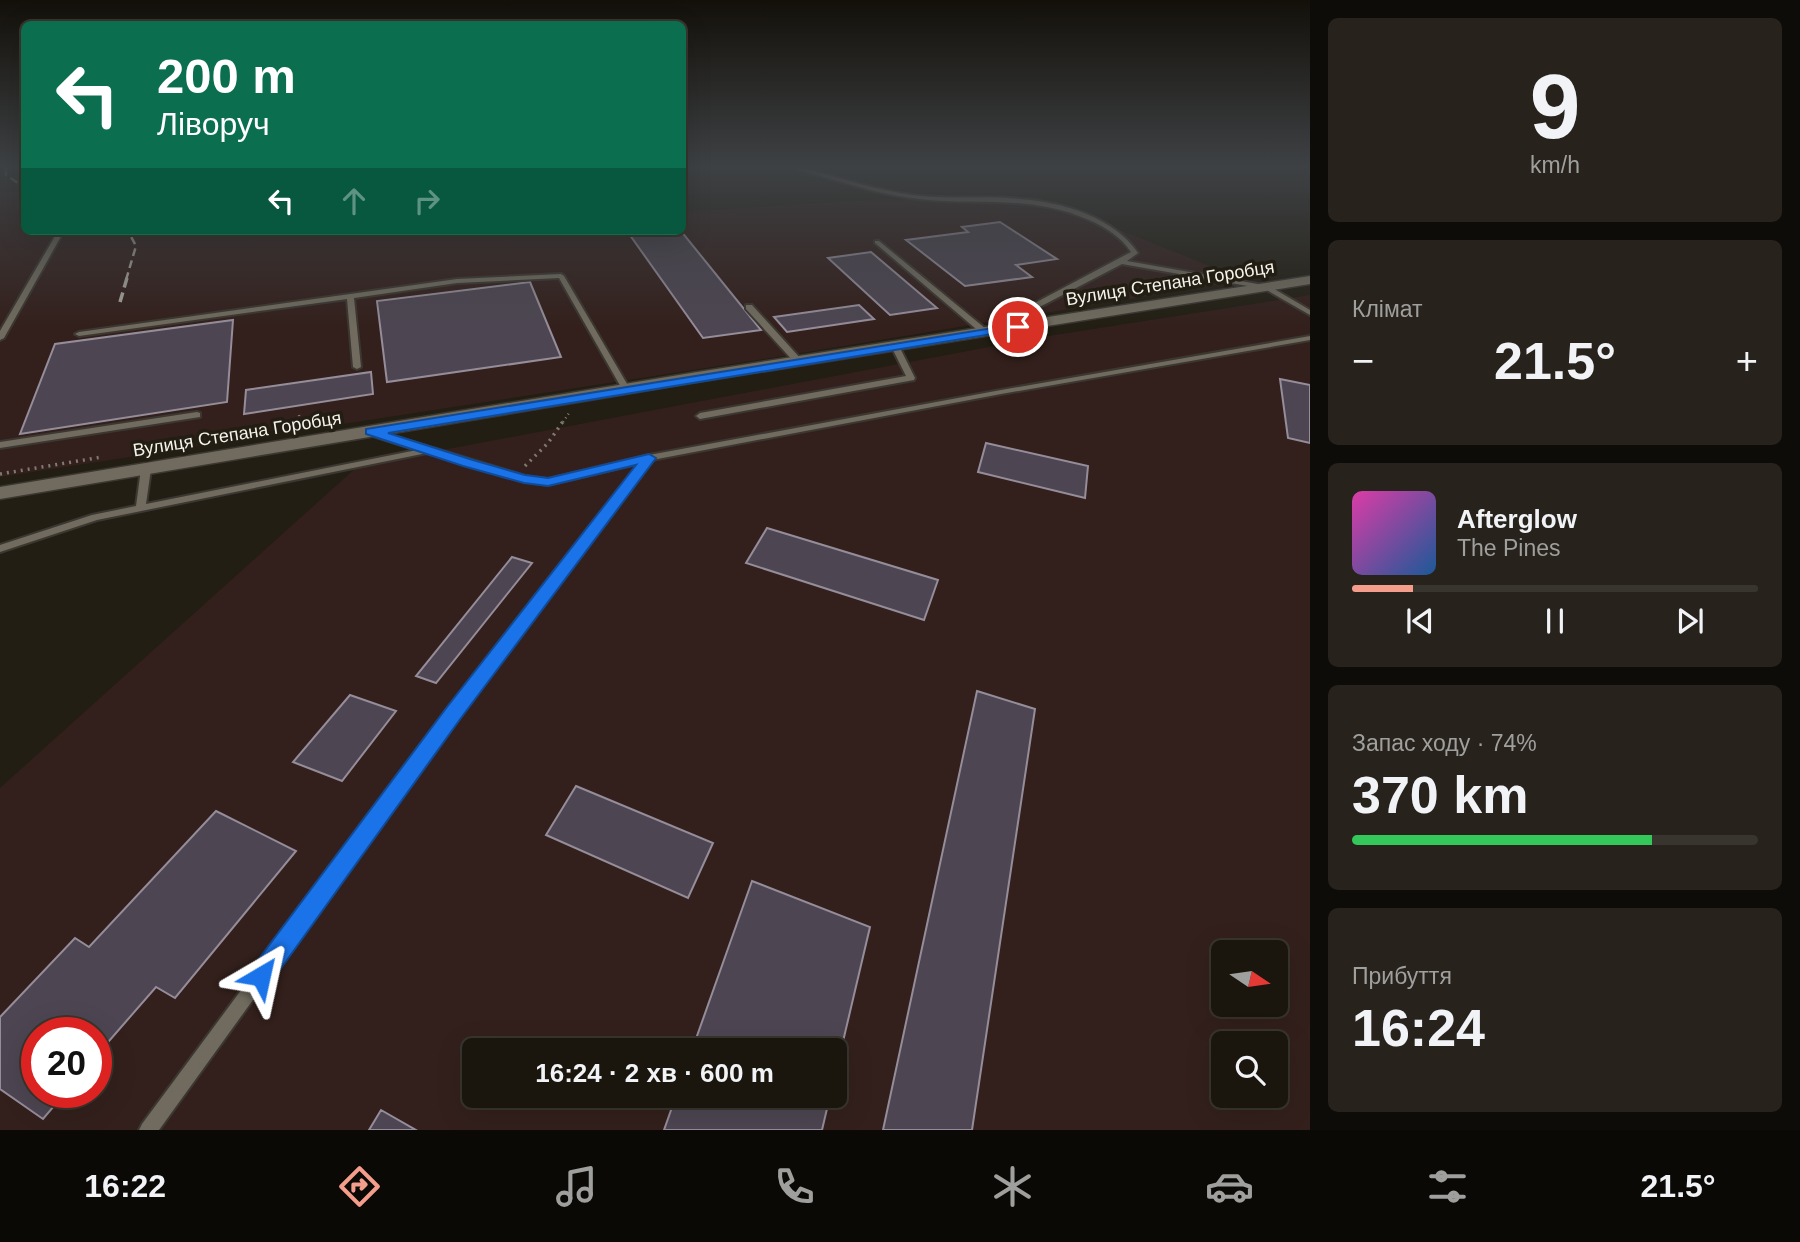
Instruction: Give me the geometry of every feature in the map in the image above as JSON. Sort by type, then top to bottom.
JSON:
[{"type":"main road","name":"Вулиця Степана Горобця","points":[[0,493],[798,361],[1310,280]]},
{"type":"lane","points":[[877,242],[985,332],[1135,253],[1130,241],[1093,221]]},
{"type":"lane","points":[[0,338],[59,235]]},
{"type":"lane","points":[[1121,262],[1267,287],[1310,313]]},
{"type":"lane","points":[[79,334],[457,281],[561,276],[626,389]]},
{"type":"lane","points":[[350,296],[357,367]]},
{"type":"lane","points":[[750,307],[798,361]]},
{"type":"lane","points":[[370,432],[512,475],[548,482],[649,458],[987,394],[1310,338]]},
{"type":"lane","points":[[700,416],[911,378],[895,346]]},
{"type":"lane","points":[[0,445],[197,415]]},
{"type":"lane","points":[[0,550],[95,517],[429,450]]},
{"type":"lane","points":[[148,1130],[454,712],[649,458]]},
{"type":"lane","points":[[141,508],[146,469]]},
{"type":"path","points":[[512,475],[534,459],[574,406]]},
{"type":"shaded area","points":[[0,221],[21,221],[21,235],[686,235],[686,221],[1096,221],[1245,280],[783,356],[0,477]]},
{"type":"shaded area","points":[[1310,295],[1310,1130],[0,1130],[0,788],[358,466],[1036,338]]},
{"type":"building","points":[[1000,222],[1057,259],[1016,265],[1032,277],[965,286],[906,240],[968,232],[962,227]]},
{"type":"building","points":[[630,235],[684,235],[761,330],[703,338]]},
{"type":"building","points":[[871,252],[937,308],[890,315],[828,258]]},
{"type":"building","points":[[530,282],[561,357],[387,382],[377,301]]},
{"type":"building","points":[[859,305],[874,319],[787,332],[774,317]]},
{"type":"building","points":[[233,320],[227,402],[20,434],[55,344]]},
{"type":"building","points":[[371,372],[373,394],[244,414],[246,390]]},
{"type":"building","points":[[1280,379],[1310,385],[1310,443],[1288,438]]},
{"type":"building","points":[[986,443],[1088,466],[1085,498],[978,472]]},
{"type":"building","points":[[767,528],[938,580],[924,620],[746,563]]},
{"type":"building","points":[[512,557],[532,563],[436,683],[416,676]]},
{"type":"building","points":[[977,691],[1035,709],[972,1130],[883,1130]]},
{"type":"building","points":[[350,695],[396,711],[342,781],[293,762]]},
{"type":"building","points":[[576,786],[713,843],[688,898],[546,835]]},
{"type":"building","points":[[216,811],[296,851],[175,998],[156,987],[112,1038],[112,1017],[21,1017],[21,1104],[0,1089],[0,1017],[75,938],[89,947]]},
{"type":"building","points":[[752,881],[870,927],[844,1038],[696,1038]]},
{"type":"building","points":[[27,1108],[52,1108],[43,1119]]},
{"type":"building","points":[[672,1108],[827,1108],[822,1130],[664,1130]]},
{"type":"building","points":[[381,1110],[416,1130],[369,1130]]},
{"type":"railway","points":[[126,280],[136,246],[130,235]]},
{"type":"railway","points":[[120,302],[127,278]]},
{"type":"route","points":[[261,976],[454,712],[649,458],[548,482],[524,479],[370,432],[1018,327]]}]
